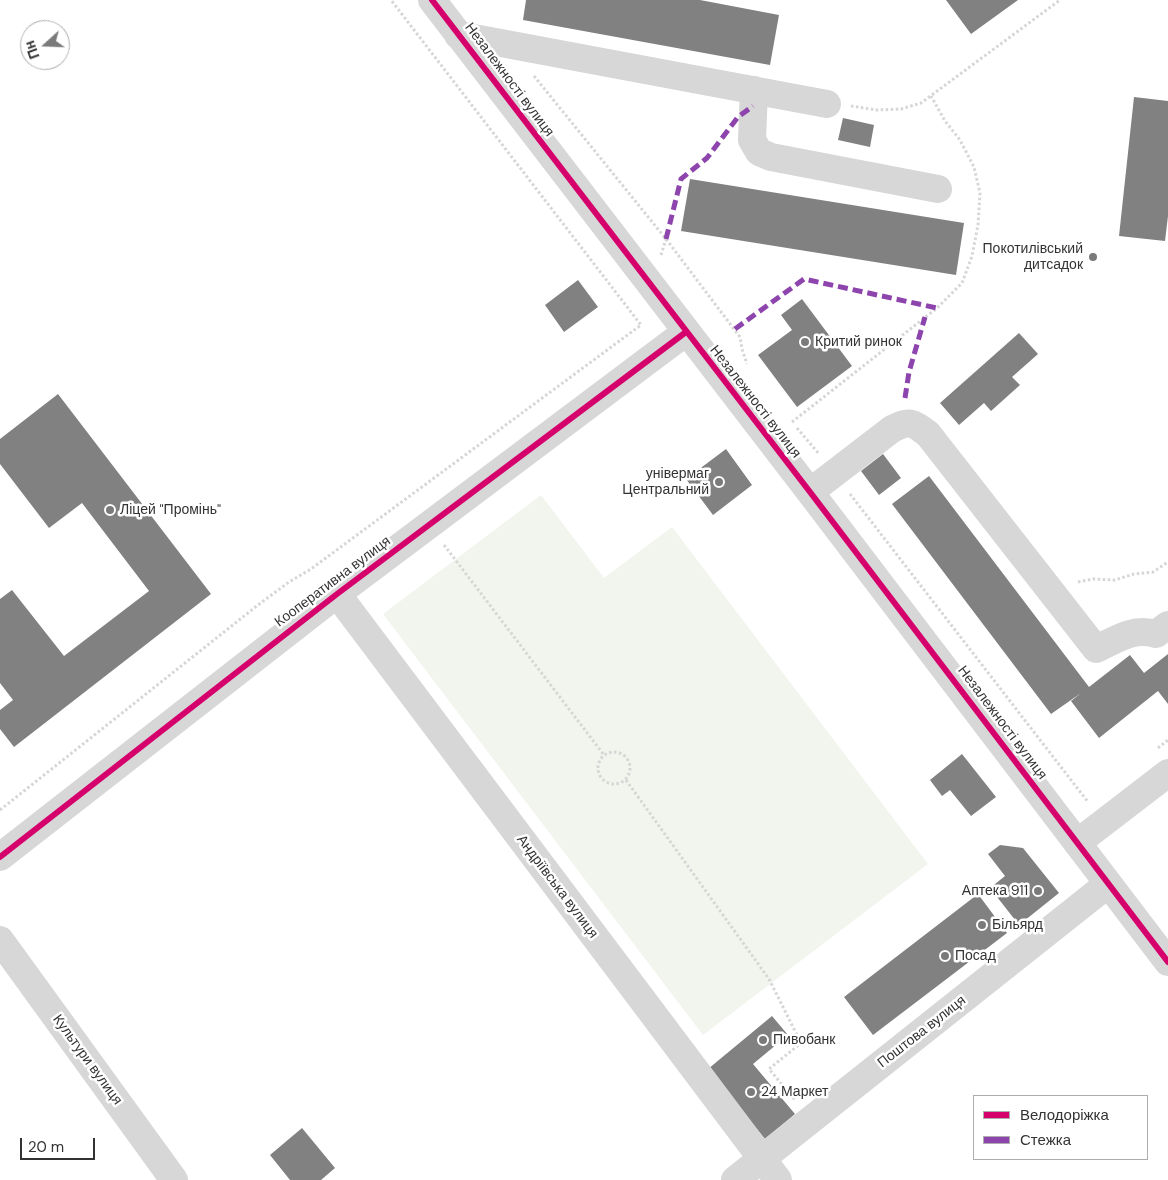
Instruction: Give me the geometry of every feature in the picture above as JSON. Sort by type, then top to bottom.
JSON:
[{"type":"street","name":"Незалежності вулиця","points":[[432,0],[1168,962]]},
{"type":"street","points":[[458,35],[827,104]]},
{"type":"street","points":[[754,90],[752,140],[759,152],[771,157],[938,189]]},
{"type":"street","name":"Кооперативна вулиця","points":[[0,857],[336,594],[686,332]]},
{"type":"street","points":[[810,492],[892,429],[904,423],[916,425],[928,434],[1096,649],[1132,633],[1145,631],[1156,634],[1168,625]]},
{"type":"street","name":"Андріївська вулиця","points":[[336,594],[778,1180]]},
{"type":"street","points":[[1077,842],[1161,762]]},
{"type":"street","name":"Поштова вулиця","points":[[735,1180],[1108,884]]},
{"type":"street","name":"Культури вулиця","points":[[0,940],[174,1180]]},
{"type":"path","points":[[0,810],[258,604],[319,564],[641,325],[391,0]]},
{"type":"path","points":[[827,104],[877,110],[901,109],[921,103],[1060,0]]},
{"type":"path","points":[[532,74],[666,239],[740,337],[749,368]]},
{"type":"path","points":[[931,96],[960,140],[974,167],[980,192],[978,225],[972,256],[962,283],[948,298],[792,422],[1088,802],[1095,797]]},
{"type":"path","points":[[429,525],[604,755]]},
{"type":"path","points":[[1053,595],[1070,584],[1093,579],[1115,580],[1134,574],[1153,572],[1168,562]]},
{"type":"path","points":[[1161,762],[1168,740]]},
{"type":"path","points":[[614,752],[624,755],[628,760],[630,770],[626,780],[621,783],[611,784],[602,779],[598,770],[598,764],[604,755],[614,752]]},
{"type":"path","points":[[626,780],[769,979],[801,1043],[769,1069],[811,1119]]},
{"type":"shaded area","points":[[541,495],[604,578],[672,527],[928,864],[703,1035],[383,614]]},
{"type":"building","points":[[526,0],[700,0],[779,15],[770,65],[523,20]]},
{"type":"building","points":[[946,0],[1018,0],[971,34]]},
{"type":"building","points":[[1134,97],[1168,101],[1168,216],[1165,241],[1119,236]]},
{"type":"building","points":[[843,118],[874,125],[870,147],[838,140]]},
{"type":"building","points":[[690,179],[964,223],[956,275],[681,231]]},
{"type":"building","points":[[578,280],[598,307],[564,332],[545,305]]},
{"type":"building","name":"Критий ринок","points":[[802,299],[852,366],[797,407],[758,355],[792,330],[781,315]]},
{"type":"building","points":[[1019,333],[1038,354],[1012,377],[1020,385],[991,411],[984,403],[959,425],[940,403]]},
{"type":"building","points":[[58,394],[211,594],[14,747],[0,729],[0,710],[13,700],[0,683],[0,599],[12,590],[64,656],[149,591],[82,503],[49,528],[0,464],[0,439]]},
{"type":"building","name":"універмаг Центральний","points":[[726,449],[752,485],[713,515],[686,479]]},
{"type":"building","points":[[883,454],[901,478],[879,495],[861,471]]},
{"type":"building","points":[[929,476],[1089,687],[1130,655],[1144,673],[1168,654],[1168,704],[1158,691],[1099,738],[1071,701],[1081,693],[1051,714],[892,504]]},
{"type":"building","points":[[962,754],[996,797],[971,816],[950,790],[942,796],[930,780]]},
{"type":"building","points":[[1000,845],[1023,848],[1059,893],[1019,925],[990,888],[1005,876],[988,854]]},
{"type":"building","points":[[978,894],[1007,933],[873,1035],[844,997]]},
{"type":"building","name":"24 Маркет","points":[[772,1016],[788,1035],[753,1064],[795,1114],[765,1139],[708,1069]]},
{"type":"building","points":[[302,1128],[335,1168],[321,1180],[290,1180],[270,1155]]},
{"type":"marked path","points":[[666,239],[681,179],[707,158],[738,117],[753,106]]},
{"type":"marked path","points":[[735,329],[804,279],[937,308]]},
{"type":"marked path","points":[[905,398],[909,372],[925,317]]},
{"type":"cycle path","points":[[432,0],[1168,962]]},
{"type":"cycle path","points":[[0,857],[337,594],[686,332]]},
{"type":"place","name":"Покотилівський дитсадок","points":[[1093,257]]},
{"type":"place","name":"Критий ринок","points":[[805,342]]},
{"type":"place","name":"універмаг Центральний","points":[[719,482]]},
{"type":"place","name":"Ліцей \"Промінь\"","points":[[110,510]]},
{"type":"place","name":"Аптека 911","points":[[1038,891]]},
{"type":"place","name":"Більярд","points":[[982,925]]},
{"type":"place","name":"Посад","points":[[945,956]]},
{"type":"place","name":"Пивобанк","points":[[763,1040]]},
{"type":"place","name":"24 Маркет","points":[[751,1092]]}]
